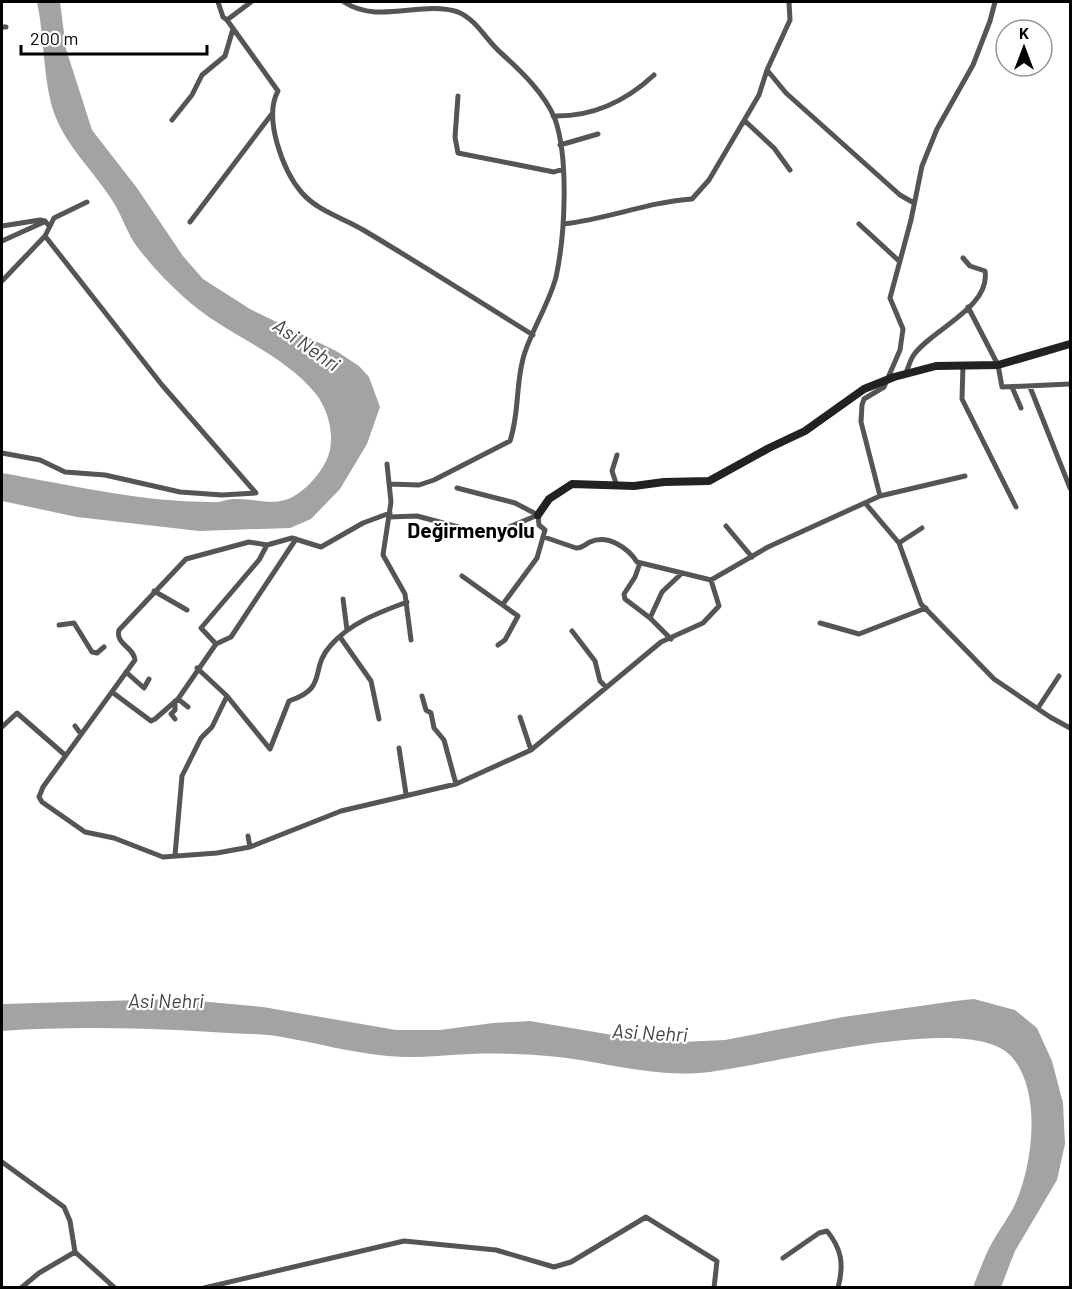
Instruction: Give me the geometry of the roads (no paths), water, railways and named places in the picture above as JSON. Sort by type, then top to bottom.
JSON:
[{"type":"street","points":[[218,2],[223,17],[278,91],[272,102],[271,115],[278,144],[292,177],[302,193],[319,208],[363,230],[533,335]]},
{"type":"street","points":[[227,20],[251,2]]},
{"type":"street","points":[[344,2],[368,11],[441,8],[459,12],[469,19],[525,76],[553,116],[563,169],[564,224],[556,278],[525,352],[518,386],[518,411],[510,441],[434,480],[419,485],[389,484]]},
{"type":"street","points":[[564,224],[663,201],[692,199],[709,180],[759,95],[767,70],[790,20],[789,2]]},
{"type":"street","points":[[880,496],[861,422],[862,405],[864,399],[884,387],[903,337],[903,328],[890,298],[915,203],[922,166],[936,129],[973,65],[995,2]]},
{"type":"street","points":[[172,120],[192,94],[202,75],[225,56],[233,29]]},
{"type":"street","points":[[767,70],[786,93],[900,195],[915,203]]},
{"type":"street","points":[[553,116],[578,117],[611,105],[637,91],[654,75]]},
{"type":"street","points":[[458,96],[455,137],[458,153],[554,172],[563,169]]},
{"type":"street","points":[[190,222],[271,115]]},
{"type":"street","points":[[745,121],[774,148],[790,170]]},
{"type":"street","points":[[560,146],[598,134]]},
{"type":"street","points":[[2,241],[47,223],[87,202]]},
{"type":"street","points":[[2,226],[47,223]]},
{"type":"street","points":[[2,280],[45,236],[47,223]]},
{"type":"street","points":[[859,224],[899,261]]},
{"type":"street","points":[[2,453],[40,460],[65,472],[105,475],[180,492],[222,495],[256,492],[162,385],[45,236]]},
{"type":"street","points":[[906,374],[914,355],[978,296],[986,279],[985,271],[970,266],[963,258]]},
{"type":"street","points":[[968,307],[998,365],[1002,387],[1071,384]]},
{"type":"street","points":[[711,580],[719,606],[703,623],[661,642],[531,750],[456,784],[341,811],[250,847],[217,853],[163,857],[114,838],[84,832],[42,802],[41,791],[135,656],[120,642],[118,632],[186,559],[249,542],[267,544],[296,539],[321,547],[363,523],[389,515],[417,516],[469,530],[495,533],[538,515],[549,499],[567,486],[584,483],[634,486],[664,482],[704,482],[714,479],[805,431],[854,395],[888,379],[936,366],[998,365],[1071,344]]},
{"type":"street","points":[[963,365],[962,399],[1016,507]]},
{"type":"street","points":[[1012,387],[1022,408]]},
{"type":"street","points":[[1030,387],[1071,488]]},
{"type":"street","points":[[617,455],[612,471],[617,486]]},
{"type":"street","points":[[387,464],[389,515],[383,555],[393,577],[405,594],[411,640]]},
{"type":"street","points":[[544,537],[576,548],[597,540],[619,545],[630,551],[640,563],[711,580],[768,547],[880,496],[965,476]]},
{"type":"street","points":[[457,488],[515,503],[538,515]]},
{"type":"street","points":[[866,504],[899,543],[921,604],[994,679],[1070,727]]},
{"type":"street","points":[[503,604],[537,558],[545,530],[539,525],[538,515]]},
{"type":"street","points":[[726,526],[752,557]]},
{"type":"street","points":[[899,543],[922,528]]},
{"type":"street","points":[[112,692],[151,721],[176,700],[216,644],[231,637],[296,539]]},
{"type":"street","points":[[216,644],[201,628],[259,560],[267,544]]},
{"type":"street","points":[[640,563],[635,578],[624,594],[625,598],[671,639]]},
{"type":"street","points":[[650,618],[662,592],[681,574]]},
{"type":"street","points":[[462,576],[480,591],[503,604],[518,618],[505,640],[498,645]]},
{"type":"street","points":[[154,591],[188,610]]},
{"type":"street","points":[[343,600],[347,630]]},
{"type":"street","points":[[197,668],[227,696],[270,749],[289,700],[310,692],[329,646],[347,630],[377,614],[407,602]]},
{"type":"street","points":[[820,623],[859,634],[926,608]]},
{"type":"street","points":[[59,625],[74,623],[92,652],[96,654],[104,647]]},
{"type":"street","points":[[572,631],[595,661],[600,681],[606,687]]},
{"type":"street","points":[[340,637],[371,681],[379,719]]},
{"type":"street","points":[[126,672],[144,688],[149,679]]},
{"type":"street","points":[[1038,708],[1059,676]]},
{"type":"street","points":[[175,855],[182,776],[201,738],[212,728],[227,696]]},
{"type":"street","points":[[422,696],[426,710],[431,713],[434,728],[444,740],[456,784]]},
{"type":"street","points":[[176,700],[188,707]]},
{"type":"street","points":[[175,719],[171,714],[175,710],[176,700]]},
{"type":"street","points":[[2,727],[17,713],[65,755]]},
{"type":"street","points":[[520,717],[531,750]]},
{"type":"street","points":[[75,726],[81,734]]},
{"type":"street","points":[[399,748],[406,794]]},
{"type":"street","points":[[248,836],[250,847]]},
{"type":"street","points":[[2,1162],[64,1207],[70,1221],[75,1252],[115,1287]]},
{"type":"street","points":[[204,1287],[404,1241],[496,1250],[554,1267],[571,1262],[646,1217],[717,1261],[714,1287]]},
{"type":"street","points":[[783,1258],[819,1233],[827,1231],[838,1244],[842,1258],[838,1287]]},
{"type":"street","points":[[21,1287],[39,1273],[75,1252]]},
{"type":"water","name":"Asi Nehri","points":[[37,2],[60,2],[66,49],[92,130],[137,188],[183,256],[203,279],[250,309],[336,351],[359,366],[369,377],[380,407],[367,444],[340,489],[311,519],[290,528],[199,531],[77,517],[2,501],[2,473],[159,499],[215,502],[234,499],[266,502],[285,500],[298,494],[315,478],[327,459],[331,443],[328,417],[321,401],[305,382],[281,362],[194,306],[164,278],[134,243],[112,200],[69,142],[56,117],[48,91]]},
{"type":"water","name":"Asi Nehri","points":[[175,999],[263,1007],[396,1030],[440,1030],[530,1021],[630,1038],[682,1042],[725,1040],[843,1017],[974,999],[1015,1010],[1037,1028],[1052,1061],[1063,1103],[1065,1144],[1057,1180],[1015,1251],[1001,1287],[973,1287],[987,1252],[1014,1207],[1022,1186],[1027,1168],[1032,1127],[1031,1107],[1021,1070],[1011,1056],[988,1043],[953,1038],[910,1039],[862,1045],[729,1069],[680,1074],[529,1055],[471,1054],[398,1057],[375,1055],[256,1034],[107,1028],[2,1031],[2,1004]]},
{"type":"district","name":"Değirmenyolu","points":[[471,529]]}]
